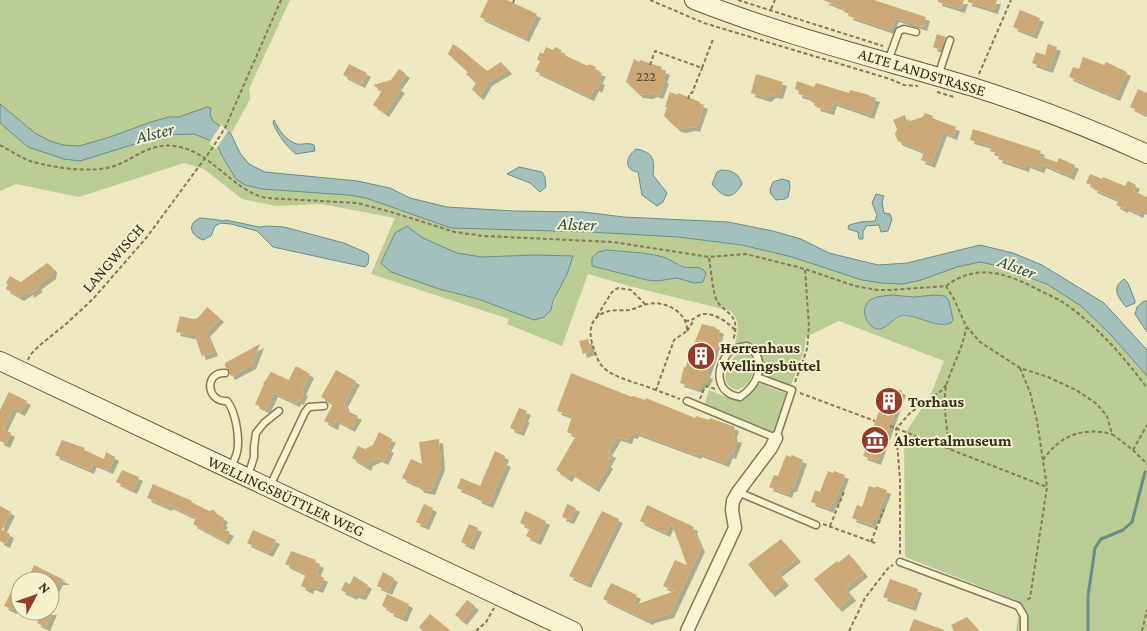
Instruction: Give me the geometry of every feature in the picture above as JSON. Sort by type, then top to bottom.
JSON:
[{"type":"main road","name":"ALTE LANDSTRASSE","points":[[694,0],[765,25],[888,62],[936,84],[1006,98],[1082,125],[1147,154]]},
{"type":"main road","name":"WELLINGSBÜTTLER WEG","points":[[0,361],[572,631]]},
{"type":"street","points":[[687,631],[736,528],[732,510],[733,501],[771,448],[776,438]]},
{"type":"lane","points":[[888,62],[899,31],[904,29],[916,32]]},
{"type":"lane","points":[[936,84],[950,40]]},
{"type":"lane","points":[[748,346],[756,351],[760,367],[757,377],[752,387],[740,397],[732,396],[724,391],[720,382],[722,366],[730,352],[738,347],[748,346]]},
{"type":"lane","points":[[224,373],[217,374],[211,379],[211,389],[215,398],[220,401],[227,401],[231,405],[236,420],[238,450],[231,469]]},
{"type":"lane","points":[[687,402],[776,438],[792,390],[757,377]]},
{"type":"lane","points":[[269,488],[305,412],[309,407],[324,406]]},
{"type":"lane","points":[[248,477],[254,457],[256,433],[264,423],[279,411]]},
{"type":"lane","points":[[738,492],[816,524]]},
{"type":"lane","points":[[900,562],[1018,606],[1024,616],[1024,631]]},
{"type":"path","name":"LANGWISCH","points":[[24,372],[30,355],[93,299],[147,237],[211,150],[224,128],[282,0]]},
{"type":"path","points":[[771,10],[775,0]]},
{"type":"path","points":[[979,74],[1011,0]]},
{"type":"path","points":[[688,99],[713,40]]},
{"type":"path","points":[[650,65],[655,51],[702,68]]},
{"type":"path","points":[[936,84],[948,96]]},
{"type":"path","points":[[904,86],[921,87]]},
{"type":"path","points":[[0,145],[29,160],[49,166],[90,170],[118,165],[145,150],[160,146],[175,146],[189,150],[204,158],[232,182],[254,195],[266,198],[357,203],[456,232],[518,238],[613,242],[709,257],[746,254],[805,269],[855,286],[877,290],[946,286],[957,278],[972,272],[992,272],[1018,279],[1066,304],[1115,349],[1147,388]]},
{"type":"path","points":[[709,257],[716,298],[732,317],[736,327],[730,352]]},
{"type":"path","points":[[805,269],[807,282],[807,349],[792,390],[875,421]]},
{"type":"path","points":[[946,286],[966,326],[980,342],[1020,368],[1069,387],[1097,404],[1107,416],[1112,434]]},
{"type":"path","points":[[646,304],[630,290],[618,288],[612,292],[591,326],[590,336],[598,360],[610,372],[675,397]]},
{"type":"path","points":[[596,318],[606,312],[631,310],[646,304],[660,304],[674,309],[681,314],[687,331]]},
{"type":"path","points":[[656,390],[674,340],[687,331],[694,320],[700,315],[709,315],[725,322],[736,332]]},
{"type":"path","points":[[685,321],[694,320]]},
{"type":"path","points":[[849,631],[866,598],[889,567],[900,562],[900,480],[896,428],[946,385],[961,349],[966,326]]},
{"type":"path","points":[[1018,606],[1030,598],[1047,487],[1037,421],[1030,392],[1020,368]]},
{"type":"path","points":[[946,385],[946,426],[950,449]]},
{"type":"path","points":[[698,406],[704,389],[707,386],[716,389],[722,387]]},
{"type":"path","points":[[1133,450],[1147,425]]},
{"type":"path","points":[[890,426],[1047,487]]},
{"type":"path","points":[[1043,460],[1051,448],[1066,438],[1082,432],[1098,431],[1112,434],[1133,450],[1147,464]]},
{"type":"path","points":[[830,526],[844,492]]},
{"type":"path","points":[[871,542],[884,509]]},
{"type":"path","points":[[816,524],[820,522],[875,543]]},
{"type":"path","points":[[476,631],[486,622],[500,596]]},
{"type":"path","points":[[1142,631],[1147,610]]},
{"type":"green space","points":[[0,0],[290,0],[249,89],[250,99],[231,134],[240,153],[249,164],[265,172],[357,181],[390,188],[410,198],[447,207],[514,211],[583,212],[624,217],[728,222],[801,239],[829,253],[878,265],[907,263],[980,245],[1013,253],[1042,265],[1104,303],[1147,350],[1147,631],[1016,631],[1019,612],[1015,600],[905,557],[904,435],[930,396],[944,361],[839,321],[806,337],[804,351],[791,385],[762,374],[762,365],[757,351],[751,344],[737,344],[735,342],[738,326],[731,311],[588,274],[562,346],[507,324],[509,319],[371,274],[395,218],[321,204],[276,206],[242,199],[204,169],[184,163],[79,197],[16,184],[0,191]],"holes":[[[407,226],[423,238],[456,253],[481,257],[572,256],[551,310],[534,320],[478,299],[439,289],[381,263]],[[607,250],[662,257],[683,266],[691,267],[688,282],[677,278],[657,281],[647,280],[592,266]],[[891,295],[914,297],[935,295],[950,305],[953,320],[944,325],[905,317],[899,318],[884,327],[875,328]]]},
{"type":"green space","points":[[743,352],[752,357],[755,368],[748,382],[736,390],[730,387],[727,382],[726,370],[733,359]]},
{"type":"green space","points":[[758,383],[788,394],[775,432],[704,407],[709,390],[730,398],[742,398]]},
{"type":"water","name":"Alster","points":[[0,104],[35,133],[50,141],[63,145],[79,146],[151,122],[169,117],[179,117],[207,107],[211,108],[210,115],[213,121],[231,134],[240,153],[249,164],[265,172],[357,181],[390,188],[410,198],[447,207],[514,211],[583,212],[624,217],[728,222],[801,239],[829,253],[878,265],[907,263],[980,245],[1013,253],[1042,265],[1104,303],[1147,350],[1147,376],[1111,335],[1081,306],[1047,284],[994,265],[980,262],[957,267],[921,280],[903,284],[881,283],[862,280],[792,257],[742,245],[678,237],[590,232],[451,228],[366,198],[262,189],[245,185],[236,179],[219,148],[209,140],[194,134],[164,135],[80,161],[64,159],[28,147],[0,123]]},
{"type":"water","points":[[274,120],[280,131],[289,140],[297,144],[314,145],[315,151],[296,154],[280,136],[273,123]]},
{"type":"water","points":[[636,149],[646,152],[652,157],[654,165],[653,175],[667,193],[663,202],[657,206],[642,195],[638,172],[633,171],[628,166],[628,159]]},
{"type":"water","points":[[519,167],[542,172],[545,177],[546,187],[540,192],[530,183],[507,174]]},
{"type":"water","points":[[721,170],[734,173],[741,180],[742,184],[731,195],[724,195],[712,184],[717,172]]},
{"type":"water","points":[[782,179],[789,181],[788,197],[776,200],[771,194],[770,189],[773,182]]},
{"type":"water","points":[[876,194],[884,196],[882,202],[884,213],[890,214],[892,219],[888,231],[881,232],[879,225],[866,226],[863,232],[863,239],[859,239],[858,232],[848,229],[849,225],[875,221],[877,215],[872,203]]},
{"type":"water","points":[[200,218],[226,220],[259,227],[284,227],[344,243],[367,253],[369,256],[368,264],[365,267],[273,247],[257,231],[231,224],[221,223],[215,226],[211,236],[203,240],[196,236],[192,230],[193,223]]},
{"type":"water","points":[[407,226],[423,238],[457,253],[481,257],[573,256],[567,274],[553,301],[551,310],[544,317],[534,320],[478,299],[439,289],[391,272],[381,263],[395,233]]},
{"type":"water","points":[[607,250],[656,255],[684,267],[696,267],[704,270],[706,273],[703,282],[694,283],[677,278],[657,281],[592,266],[592,258],[598,252]]},
{"type":"water","points":[[1124,279],[1128,283],[1135,301],[1135,303],[1126,307],[1117,293],[1120,282]]},
{"type":"water","points":[[891,295],[914,297],[945,296],[949,301],[953,320],[951,323],[939,324],[914,317],[902,316],[881,329],[874,328],[866,318],[866,305],[874,298]]},
{"type":"water","points":[[1144,301],[1147,301],[1147,332],[1135,314],[1137,307]]},
{"type":"pier","points":[[221,125],[228,131],[216,149],[209,143]]},
{"type":"building","points":[[488,0],[507,0],[537,14],[525,38],[480,17]]},
{"type":"building","points":[[823,0],[874,0],[926,17],[923,27],[895,18],[890,30],[849,16],[850,14],[844,12],[845,9]]},
{"type":"building","points":[[938,0],[964,0],[961,9],[938,2]]},
{"type":"building","points":[[968,0],[997,0],[994,10],[968,2]]},
{"type":"building","points":[[1020,10],[1040,18],[1033,35],[1013,27]]},
{"type":"building","points":[[937,34],[946,37],[941,50],[933,47]]},
{"type":"building","points":[[453,44],[487,71],[501,62],[508,70],[488,82],[480,96],[472,90],[476,83],[466,74],[468,72],[448,54]]},
{"type":"building","points":[[1048,44],[1057,47],[1049,69],[1032,63],[1036,52],[1045,55]]},
{"type":"building","points":[[546,47],[553,50],[555,47],[562,50],[560,53],[588,66],[589,64],[596,67],[595,70],[602,73],[598,80],[601,81],[598,89],[595,87],[590,97],[535,71],[540,61],[537,60],[540,52],[543,54]]},
{"type":"building","points":[[1083,57],[1104,65],[1106,62],[1127,72],[1116,97],[1069,77],[1073,67],[1079,69]]},
{"type":"building","points":[[634,59],[639,62],[640,60],[662,67],[661,69],[666,71],[663,79],[665,80],[659,95],[653,93],[649,95],[639,94],[626,82]]},
{"type":"building","points":[[349,64],[367,73],[361,84],[343,75]]},
{"type":"building","points":[[399,69],[406,74],[397,87],[401,89],[385,113],[373,105],[382,91],[373,85],[391,80]]},
{"type":"building","points":[[756,74],[783,82],[779,95],[772,94],[767,98],[751,93]]},
{"type":"building","points":[[797,81],[814,87],[816,83],[849,93],[850,90],[876,98],[870,115],[833,102],[830,111],[816,107],[817,104],[810,101],[811,98],[798,94],[799,91],[795,89]]},
{"type":"building","points":[[1138,89],[1147,93],[1147,115],[1130,107]]},
{"type":"building","points":[[670,92],[678,95],[678,93],[704,105],[696,128],[677,128],[664,116]]},
{"type":"building","points":[[925,113],[933,116],[932,118],[956,127],[953,136],[943,132],[931,164],[921,160],[924,152],[898,141],[895,134],[897,129],[893,120],[905,115],[907,122],[923,117]]},
{"type":"building","points":[[973,129],[1041,151],[1039,156],[1057,162],[1059,158],[1075,165],[1070,176],[1042,164],[1040,169],[1026,164],[1025,168],[998,159],[1000,154],[990,151],[992,146],[970,140]]},
{"type":"building","points":[[1090,174],[1125,186],[1128,181],[1136,185],[1133,191],[1147,197],[1147,212],[1141,210],[1139,214],[1116,205],[1119,200],[1093,189],[1094,186],[1086,183]]},
{"type":"building","points":[[47,263],[53,268],[52,275],[30,294],[29,291],[20,297],[6,289],[8,284],[6,283],[10,276],[21,282]]},
{"type":"building","points":[[207,307],[220,318],[206,333],[214,352],[202,356],[195,336],[176,332],[180,316],[193,319],[198,318]]},
{"type":"building","name":"Herrenhaus Wellingsbüttel","points":[[702,324],[720,330],[718,338],[722,339],[719,347],[716,346],[706,374],[709,375],[706,382],[702,381],[699,389],[680,383],[684,367],[686,367]]},
{"type":"building","points":[[588,339],[591,351],[583,354],[579,341]]},
{"type":"building","points":[[260,344],[252,365],[231,376],[225,363]]},
{"type":"building","points":[[295,367],[310,374],[302,391],[304,392],[300,401],[297,400],[296,403],[274,393],[266,410],[255,404],[263,384],[271,372],[289,380]]},
{"type":"building","points":[[336,370],[356,381],[344,403],[347,411],[358,416],[351,428],[336,420],[334,426],[324,421],[333,404],[321,397]]},
{"type":"building","points":[[571,373],[632,397],[645,400],[646,398],[695,418],[696,416],[709,420],[710,418],[735,427],[732,437],[738,439],[732,455],[729,454],[725,463],[698,453],[697,455],[635,432],[634,435],[630,434],[628,440],[617,437],[608,452],[612,454],[607,463],[609,465],[595,488],[571,473],[568,478],[556,470],[576,436],[567,432],[572,416],[557,411]]},
{"type":"building","points":[[888,386],[902,391],[877,461],[863,456],[866,449],[862,448],[868,432],[871,433],[880,409],[877,408],[882,392],[886,394]]},
{"type":"building","points":[[9,392],[27,401],[21,412],[13,408],[3,429],[11,433],[6,444],[0,441],[0,410]]},
{"type":"building","points":[[519,408],[527,411],[520,432],[510,428]]},
{"type":"building","points":[[379,432],[392,439],[387,448],[390,449],[384,461],[378,458],[369,462],[367,467],[352,458],[358,446],[365,449],[373,445]]},
{"type":"building","points":[[439,439],[441,466],[431,491],[421,489],[402,478],[411,459],[422,464],[419,442]]},
{"type":"building","points":[[62,440],[85,448],[84,450],[104,459],[106,452],[115,457],[109,470],[93,463],[90,470],[55,455]]},
{"type":"building","points":[[495,451],[505,456],[503,461],[507,463],[489,504],[457,488],[461,478],[480,486]]},
{"type":"building","points":[[786,455],[791,457],[792,455],[803,460],[793,488],[790,488],[788,494],[769,487],[774,475],[778,476]]},
{"type":"building","points":[[122,470],[139,477],[133,490],[116,482]]},
{"type":"building","points":[[828,471],[845,475],[834,504],[832,503],[830,509],[811,502],[815,490],[820,492]]},
{"type":"building","points":[[153,484],[192,501],[209,511],[214,510],[224,518],[221,528],[230,532],[225,541],[193,524],[196,518],[169,505],[168,507],[147,498]]},
{"type":"building","points":[[869,486],[875,488],[876,486],[887,490],[876,519],[874,518],[871,525],[852,518],[857,505],[862,507]]},
{"type":"building","points":[[424,504],[433,508],[425,526],[416,522]]},
{"type":"building","points":[[567,504],[576,508],[570,520],[562,517]]},
{"type":"building","points":[[647,505],[694,527],[693,530],[701,548],[670,614],[649,621],[603,599],[611,583],[637,595],[632,606],[675,591],[663,586],[675,560],[687,565],[671,522],[666,533],[640,521]]},
{"type":"building","points":[[0,506],[11,512],[2,530],[10,534],[6,544],[0,541]]},
{"type":"building","points":[[525,511],[546,521],[537,541],[526,536],[530,528],[520,523]]},
{"type":"building","points":[[602,511],[619,519],[587,584],[569,576]]},
{"type":"building","points":[[469,524],[478,528],[470,546],[461,542]]},
{"type":"building","points":[[253,530],[276,540],[269,553],[247,543]]},
{"type":"building","points":[[781,539],[797,558],[778,573],[785,582],[771,593],[748,564]]},
{"type":"building","points":[[291,551],[316,560],[315,562],[320,564],[316,574],[324,578],[319,589],[311,586],[309,590],[301,586],[306,574],[285,564]]},
{"type":"building","points":[[849,554],[864,573],[845,588],[852,597],[838,608],[814,579]]},
{"type":"building","points":[[34,565],[46,571],[31,571]]},
{"type":"building","points":[[383,572],[394,578],[388,591],[377,586]]},
{"type":"building","points":[[354,576],[368,585],[362,596],[354,594],[353,596],[341,590],[345,582],[350,584]]},
{"type":"building","points":[[890,579],[918,589],[912,607],[883,597]]},
{"type":"building","points":[[10,594],[10,609],[4,606]]},
{"type":"building","points":[[387,594],[409,604],[403,618],[389,612],[390,610],[382,606]]},
{"type":"building","points":[[467,600],[475,606],[463,621],[455,615]]},
{"type":"building","points":[[430,614],[451,631],[423,631],[419,627]]},
{"type":"building","points":[[967,617],[979,631],[954,631],[951,625]]},
{"type":"building","points":[[914,619],[944,630],[944,631],[909,631]]},
{"type":"building","points":[[38,621],[49,621],[46,627],[37,623]]},
{"type":"waterway","points":[[1088,631],[1088,596],[1095,548],[1101,539],[1123,530],[1132,522],[1145,472]]},
{"type":"place","name":"Herrenhaus Wellingsbüttel","points":[[701,356]]},
{"type":"place","name":"Torhaus","points":[[889,401]]},
{"type":"place","name":"Alstertalmuseum","points":[[875,440]]}]
